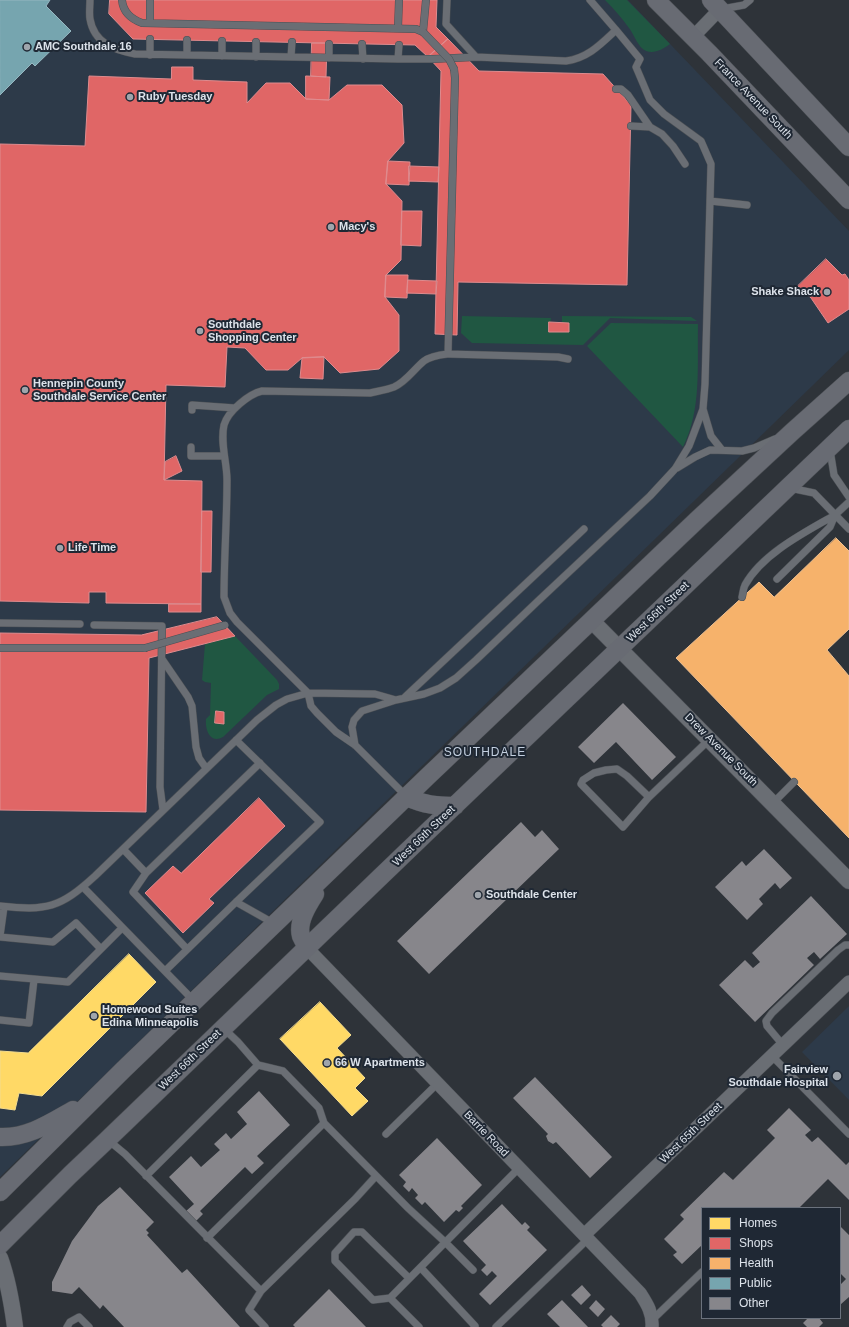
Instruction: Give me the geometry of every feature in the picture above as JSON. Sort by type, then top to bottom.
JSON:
[{"type":"main road","name":"France Avenue South","points":[[656,0],[849,200]]},
{"type":"main road","points":[[715,5],[849,148]]},
{"type":"main road","points":[[0,1192],[95,1098],[407,797],[697,520],[849,381]]},
{"type":"main road","name":"West 66th Street","points":[[0,1245],[70,1175],[849,428]]},
{"type":"main road","points":[[407,797],[417,802],[436,806],[455,806]]},
{"type":"main road","points":[[307,948],[301,935],[304,912],[327,874]]},
{"type":"main road","points":[[0,1137],[9,1137],[36,1131],[95,1098]]},
{"type":"street","points":[[693,37],[715,5]]},
{"type":"street","name":"Drew Avenue South","points":[[592,621],[849,881]]},
{"type":"street","name":"Barrie Road","points":[[307,948],[640,1293],[648,1305],[653,1325]]},
{"type":"street","name":"West 65th Street","points":[[586,1237],[849,982]]},
{"type":"street","points":[[0,1258],[10,1296],[15,1327]]},
{"type":"lane","points":[[90,0],[90,18],[96,35],[106,44],[118,50],[135,54],[150,55],[363,59],[476,58],[566,61],[575,60],[595,49],[616,30]]},
{"type":"lane","points":[[122,0],[125,11],[131,17],[142,23],[416,29],[423,32],[448,59],[454,69],[455,78],[448,354]]},
{"type":"lane","points":[[150,0],[150,23]]},
{"type":"lane","points":[[398,28],[399,0]]},
{"type":"lane","points":[[423,32],[426,0]]},
{"type":"lane","points":[[447,0],[446,24],[476,58]]},
{"type":"lane","points":[[356,746],[352,727],[354,720],[362,711],[396,700],[424,694],[440,688],[456,678],[650,496],[675,469],[689,446],[703,409],[711,164],[701,141],[664,114],[650,100],[636,68],[640,60],[590,0]]},
{"type":"lane","points":[[715,5],[744,5],[750,0]]},
{"type":"lane","points":[[150,39],[150,55]]},
{"type":"lane","points":[[187,40],[188,55]]},
{"type":"lane","points":[[222,41],[222,56]]},
{"type":"lane","points":[[256,42],[256,57]]},
{"type":"lane","points":[[291,57],[292,42]]},
{"type":"lane","points":[[329,44],[329,58]]},
{"type":"lane","points":[[362,44],[363,59]]},
{"type":"lane","points":[[398,59],[399,45]]},
{"type":"lane","points":[[616,89],[621,89],[628,95],[650,127],[662,134],[673,146],[685,164]]},
{"type":"lane","points":[[631,126],[650,127]]},
{"type":"lane","points":[[710,201],[747,205]]},
{"type":"lane","points":[[407,797],[356,746],[336,732],[317,713],[311,706],[308,693],[237,622],[230,613],[224,597],[227,479],[224,456],[224,425],[235,408],[255,393],[262,391],[370,393],[396,386],[425,360],[434,356],[448,354],[558,357],[568,359]]},
{"type":"lane","points":[[192,410],[192,405],[235,408]]},
{"type":"lane","points":[[703,409],[712,436],[722,450]]},
{"type":"lane","points":[[675,469],[710,450],[742,451],[754,448],[792,432]]},
{"type":"lane","points":[[191,447],[191,456],[224,456]]},
{"type":"lane","points":[[829,447],[834,475],[849,496]]},
{"type":"lane","points":[[788,487],[814,493],[849,529]]},
{"type":"lane","points":[[742,597],[744,586],[764,562],[794,538],[835,515],[849,502]]},
{"type":"lane","points":[[777,579],[830,527],[835,515]]},
{"type":"lane","points":[[404,698],[584,529]]},
{"type":"lane","points":[[0,648],[145,648],[237,622]]},
{"type":"lane","points":[[0,623],[80,624]]},
{"type":"lane","points":[[94,624],[162,626],[160,787],[163,810]]},
{"type":"lane","points":[[162,659],[188,697],[192,706],[196,747],[199,758],[206,768]]},
{"type":"lane","points":[[101,949],[76,923],[53,942],[0,937],[2,906],[26,909],[45,907],[72,895],[83,887],[257,720],[276,705],[287,699],[308,693],[375,694],[396,700]]},
{"type":"lane","points":[[649,797],[627,776],[617,769],[594,773],[583,780],[581,784],[623,827],[649,797],[710,739]]},
{"type":"lane","points":[[165,971],[320,822],[236,740]]},
{"type":"lane","points":[[187,949],[133,892],[146,874],[260,763]]},
{"type":"lane","points":[[773,803],[794,782]]},
{"type":"lane","points":[[123,849],[146,874]]},
{"type":"lane","points":[[83,887],[194,1002]]},
{"type":"lane","points":[[236,902],[275,924]]},
{"type":"lane","points":[[0,976],[68,982],[122,928]]},
{"type":"lane","points":[[783,1045],[767,1026],[766,1021],[772,1013],[838,950],[845,945],[849,946]]},
{"type":"lane","points":[[0,1020],[29,1023],[34,980]]},
{"type":"lane","points":[[223,1028],[238,1042],[258,1065],[283,1071],[319,1108],[324,1123],[408,1208],[473,1270]]},
{"type":"lane","points":[[772,1056],[849,1134]]},
{"type":"lane","points":[[146,1176],[258,1065]]},
{"type":"lane","points":[[386,1134],[438,1083]]},
{"type":"lane","points":[[207,1238],[324,1123]]},
{"type":"lane","points":[[108,1139],[261,1291]]},
{"type":"lane","points":[[409,1278],[362,1232],[354,1232],[335,1253],[335,1261],[373,1300],[390,1298],[519,1168]]},
{"type":"lane","points":[[265,1327],[249,1310],[261,1291],[350,1204],[376,1176]]},
{"type":"lane","points":[[496,1327],[586,1237]]},
{"type":"lane","points":[[421,1268],[475,1326],[474,1327]]},
{"type":"lane","points":[[653,1325],[701,1273]]},
{"type":"lane","points":[[390,1298],[419,1327]]},
{"type":"lane","points":[[67,1327],[70,1322],[79,1317],[89,1327]]},
{"type":"shaded area","points":[[0,0],[628,0],[849,231],[849,350],[0,1177]]},
{"type":"shaded area","name":"Fairview Southdale Hospital","points":[[849,1006],[849,1100],[802,1052]]},
{"type":"green space","points":[[605,0],[627,0],[670,44],[657,51],[651,52],[643,49],[624,21]]},
{"type":"green space","points":[[462,316],[551,318],[549,332],[568,332],[569,323],[562,323],[562,316],[691,317],[697,321],[610,318],[583,345],[472,343],[461,333]]},
{"type":"green space","points":[[611,323],[698,324],[698,371],[696,402],[689,432],[683,447],[587,346]]},
{"type":"green space","points":[[235,636],[277,680],[279,689],[267,695],[223,737],[215,739],[209,735],[206,727],[206,719],[210,715],[211,683],[202,680],[205,644]]},
{"type":"building: Homes","name":"Homewood Suites Edina Minneapolis","points":[[129,954],[156,982],[42,1096],[19,1093],[15,1110],[0,1108],[0,1051],[28,1053]]},
{"type":"building: Homes","name":"66 W Apartments","points":[[320,1002],[351,1035],[337,1048],[365,1078],[355,1088],[368,1101],[352,1116],[280,1039]]},
{"type":"building: Shops","points":[[110,0],[437,0],[436,27],[448,39],[428,57],[415,45],[133,39],[109,14]]},
{"type":"building: Shops","points":[[448,39],[479,71],[603,74],[631,105],[627,285],[458,282],[457,335],[435,334],[441,71],[428,57]]},
{"type":"building: Shops","points":[[312,43],[327,43],[326,77],[311,76]]},
{"type":"building: Shops","name":"Southdale Shopping Center","points":[[172,67],[193,67],[193,80],[247,82],[247,103],[266,83],[290,83],[306,99],[329,100],[347,85],[382,85],[402,105],[404,143],[388,161],[386,184],[402,201],[401,260],[386,275],[385,297],[399,315],[399,351],[379,369],[340,373],[324,357],[302,358],[288,370],[266,370],[245,348],[227,347],[225,387],[166,385],[164,480],[202,481],[201,604],[106,603],[106,592],[89,592],[89,603],[0,601],[0,144],[85,146],[89,76],[171,79]]},
{"type":"building: Shops","points":[[306,76],[330,77],[329,100],[306,99]]},
{"type":"building: Shops","points":[[388,161],[410,162],[409,185],[386,184]]},
{"type":"building: Shops","points":[[409,166],[439,167],[438,182],[409,181]]},
{"type":"building: Shops","points":[[402,211],[422,211],[421,246],[401,245]]},
{"type":"building: Shops","name":"Shake Shack","points":[[826,259],[842,275],[845,274],[849,280],[849,309],[828,323],[811,298],[798,286]]},
{"type":"building: Shops","points":[[386,275],[408,275],[407,298],[385,297]]},
{"type":"building: Shops","points":[[408,280],[437,281],[436,294],[407,293]]},
{"type":"building: Shops","points":[[549,322],[569,323],[569,332],[549,332]]},
{"type":"building: Shops","points":[[324,357],[323,379],[300,378],[302,358]]},
{"type":"building: Shops","points":[[176,456],[182,471],[164,480],[165,462]]},
{"type":"building: Shops","points":[[202,511],[212,511],[211,572],[201,572]]},
{"type":"building: Shops","points":[[169,604],[201,604],[201,612],[169,612]]},
{"type":"building: Shops","points":[[217,617],[235,636],[149,658],[146,812],[0,810],[0,633],[141,635]]},
{"type":"building: Shops","points":[[216,711],[224,712],[224,724],[215,723]]},
{"type":"building: Shops","points":[[259,798],[285,826],[209,899],[214,903],[183,933],[145,893],[173,866],[181,873]]},
{"type":"building: Health","points":[[836,538],[849,551],[849,629],[827,650],[849,676],[849,838],[676,658],[759,582],[774,597]]},
{"type":"building: Public","name":"AMC Southdale 16","points":[[0,0],[50,0],[46,6],[71,31],[35,66],[32,63],[0,95]]},
{"type":"building: Other","points":[[623,703],[676,757],[652,780],[616,742],[594,763],[578,747]]},
{"type":"building: Other","name":"Southdale Center","points":[[521,822],[535,837],[542,830],[559,849],[429,974],[397,941]]},
{"type":"building: Other","points":[[764,849],[792,878],[780,889],[775,883],[759,899],[763,904],[747,920],[715,887],[742,861],[746,866]]},
{"type":"building: Other","points":[[811,896],[847,934],[820,959],[814,952],[807,958],[814,965],[755,1022],[719,985],[745,960],[753,968],[760,962],[752,953]]},
{"type":"building: Other","points":[[535,1077],[612,1157],[590,1178],[556,1142],[553,1144],[548,1141],[546,1136],[548,1134],[513,1098]]},
{"type":"building: Other","points":[[259,1091],[290,1125],[257,1156],[264,1163],[252,1174],[245,1167],[200,1211],[203,1214],[194,1223],[185,1212],[194,1204],[169,1177],[191,1156],[201,1167],[220,1150],[214,1144],[226,1133],[231,1139],[247,1124],[237,1112]]},
{"type":"building: Other","points":[[789,1108],[811,1130],[805,1135],[812,1142],[818,1137],[846,1165],[849,1162],[849,1200],[828,1179],[800,1207],[701,1207],[701,1246],[682,1264],[673,1255],[677,1252],[664,1239],[684,1219],[680,1215],[724,1172],[733,1180],[775,1138],[767,1130]]},
{"type":"building: Other","points":[[437,1138],[482,1185],[461,1206],[463,1208],[459,1212],[456,1210],[444,1222],[425,1202],[422,1205],[415,1198],[418,1195],[412,1188],[409,1192],[403,1186],[406,1182],[399,1175]]},
{"type":"building: Other","points":[[120,1187],[154,1222],[146,1230],[149,1233],[147,1235],[182,1273],[187,1269],[240,1327],[124,1327],[103,1305],[100,1309],[79,1287],[72,1294],[52,1291],[52,1282],[72,1241],[98,1206]]},
{"type":"building: Other","points":[[502,1204],[522,1225],[525,1222],[530,1227],[527,1230],[547,1250],[490,1305],[479,1294],[497,1276],[492,1271],[487,1276],[481,1270],[486,1265],[463,1241]]},
{"type":"building: Other","points":[[841,1227],[849,1235],[849,1297],[841,1304],[841,1284],[846,1279],[841,1274]]},
{"type":"building: Other","points":[[582,1285],[591,1295],[581,1305],[571,1295]]},
{"type":"building: Other","points":[[329,1289],[366,1327],[295,1327],[293,1325]]},
{"type":"building: Other","points":[[562,1300],[588,1327],[560,1327],[547,1314]]},
{"type":"building: Other","points":[[596,1300],[605,1309],[598,1317],[589,1308]]},
{"type":"building: Other","points":[[611,1315],[620,1324],[617,1327],[603,1327],[601,1325]]},
{"type":"building: Other","points":[[807,1319],[820,1319],[823,1323],[819,1327],[807,1327],[803,1323]]},
{"type":"place","name":"AMC Southdale 16","points":[[27,47]]},
{"type":"place","name":"Ruby Tuesday","points":[[130,97]]},
{"type":"place","name":"Macy's","points":[[331,227]]},
{"type":"place","name":"Shake Shack","points":[[827,292]]},
{"type":"place","name":"Southdale Shopping Center","points":[[200,331]]},
{"type":"place","name":"Hennepin County Southdale Service Center","points":[[25,390]]},
{"type":"place","name":"Life Time","points":[[60,548]]},
{"type":"place","name":"Southdale Center","points":[[478,895]]},
{"type":"place","name":"Homewood Suites Edina Minneapolis","points":[[94,1016]]},
{"type":"place","name":"66 W Apartments","points":[[327,1063]]},
{"type":"place","name":"Fairview Southdale Hospital","points":[[837,1076]]},
{"type":"district","name":"SOUTHDALE","points":[[485,753]]}]
